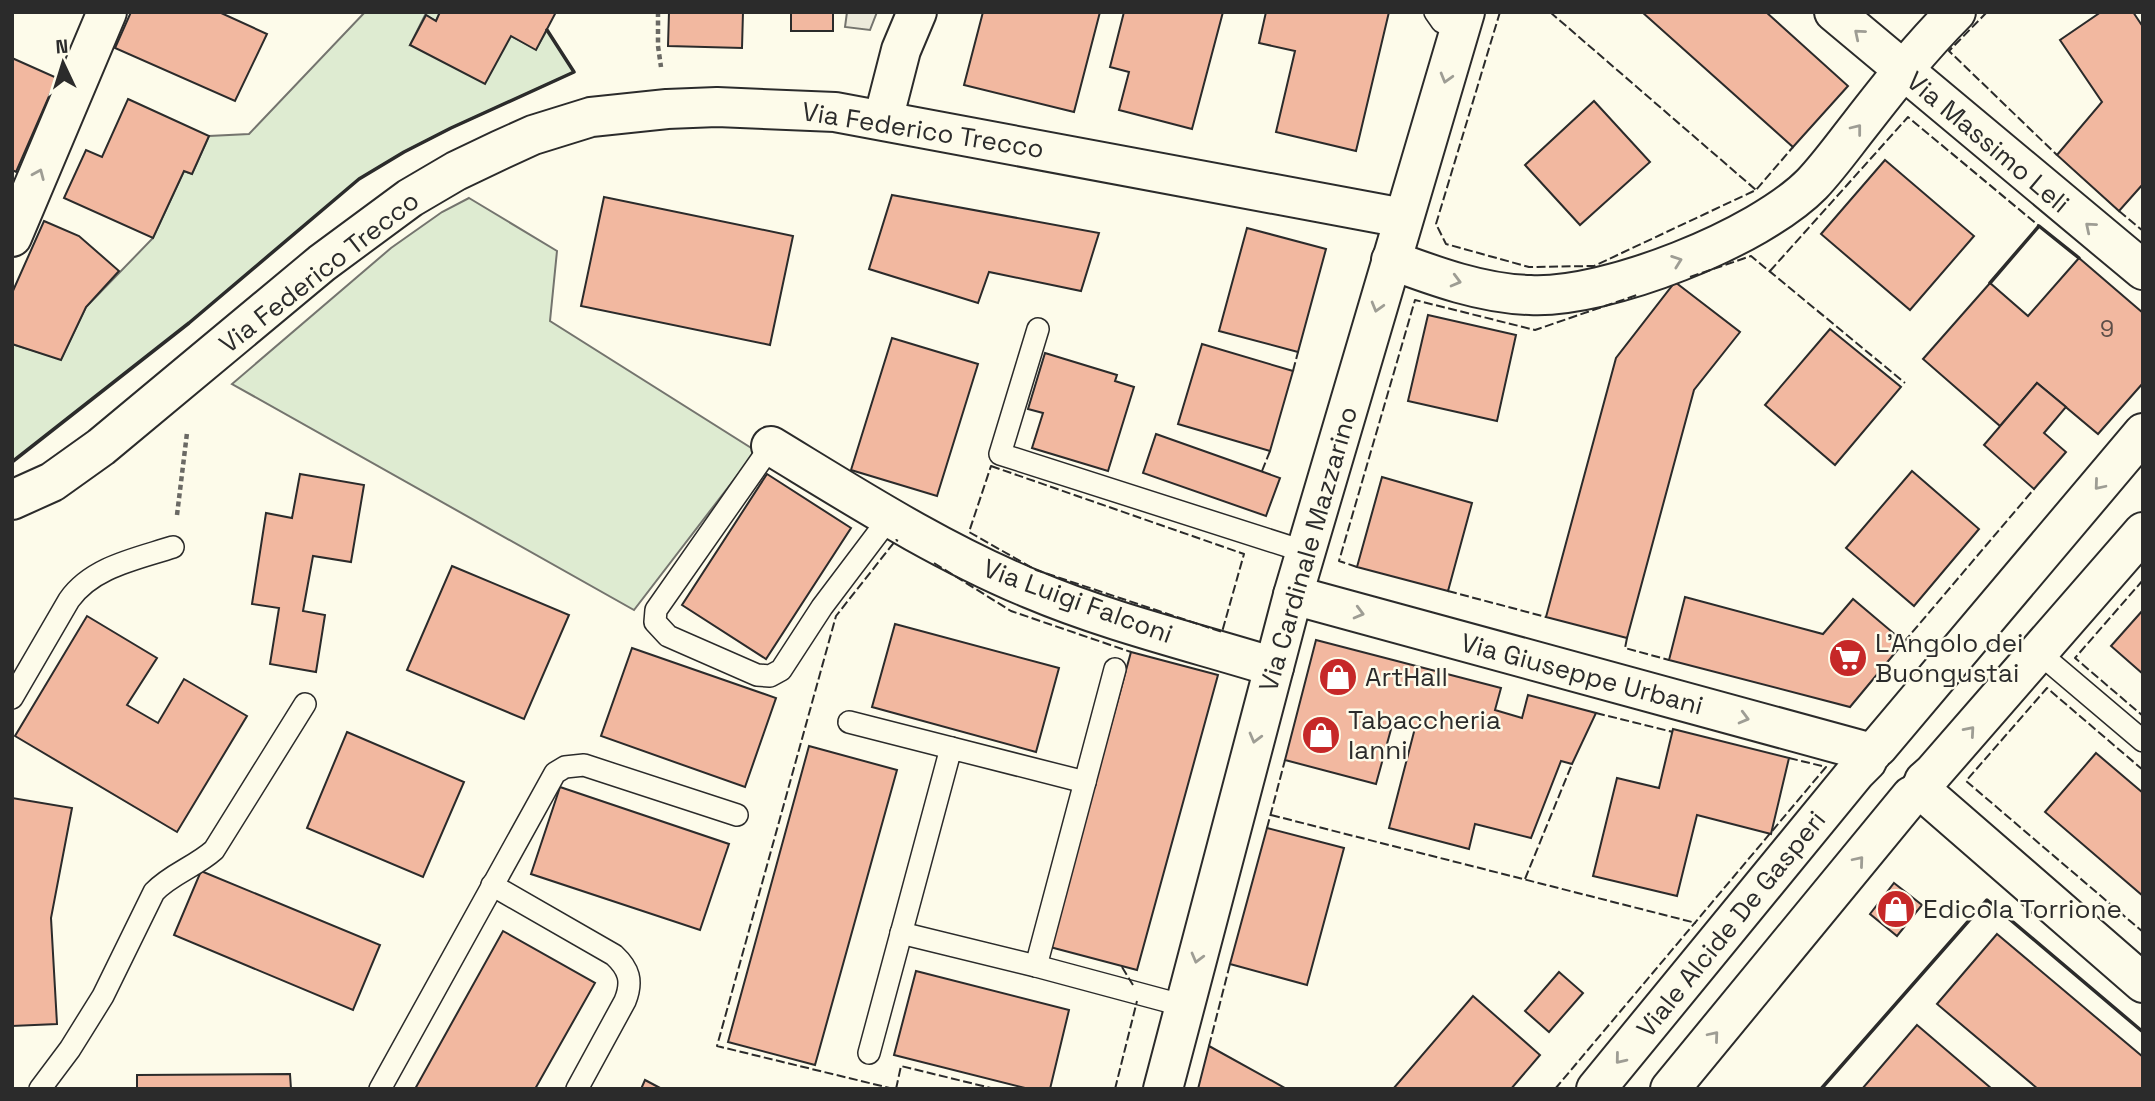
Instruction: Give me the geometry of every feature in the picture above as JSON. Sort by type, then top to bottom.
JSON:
[{"type":"street","points":[[12,237],[107,12]]},
{"type":"street","points":[[883,120],[901,50],[917,12]]},
{"type":"street","name":"Via Massimo Leli","points":[[1833,12],[2143,270]]},
{"type":"street","points":[[1391,260],[1453,280],[1507,293],[1547,296],[1641,275],[1686,258],[1751,228],[1811,184],[1902,71],[1955,12]]},
{"type":"street","name":"Via Cardinale Mazzarino","points":[[1163,1089],[1293,595],[1403,218],[1454,17]]},
{"type":"street","name":"Via Federico Trecco","points":[[12,500],[72,469],[322,263],[410,198],[456,171],[533,135],[592,117],[671,108],[786,108],[835,111],[1403,218]]},
{"type":"street","name":"Viale Alcide De Gasperi","points":[[1596,1089],[1872,754],[2143,433]]},
{"type":"street","name":"Via Luigi Falconi","points":[[771,446],[978,566],[1032,590],[1107,617],[1274,667]]},
{"type":"street","points":[[1670,1089],[1918,789],[2143,532]]},
{"type":"street","name":"Via Giuseppe Urbani","points":[[1293,595],[1872,754],[1897,741],[1911,744],[1922,757],[1926,769],[1918,789]]},
{"type":"street","points":[[1918,789],[2143,983]]},
{"type":"lane","points":[[1038,329],[1000,454],[1306,552]]},
{"type":"lane","name":"Via Luigi Falconi","points":[[771,446],[659,604],[655,622],[668,636],[757,675],[774,675],[781,670],[822,607],[890,517]]},
{"type":"lane","points":[[12,698],[69,600],[80,586],[99,573],[173,547]]},
{"type":"lane","points":[[2038,653],[2143,741]]},
{"type":"lane","points":[[1036,967],[1115,670]]},
{"type":"lane","points":[[40,1089],[103,996],[154,892],[163,883],[199,863],[214,850],[305,704]]},
{"type":"lane","points":[[849,722],[1084,782]]},
{"type":"lane","points":[[869,1052],[951,748]]},
{"type":"lane","points":[[380,1089],[555,773],[565,767],[584,765],[737,815]]},
{"type":"lane","points":[[492,885],[614,955],[624,965],[629,976],[629,990],[625,1001],[577,1089]]},
{"type":"lane","points":[[901,933],[1185,1006]]},
{"type":"path","points":[[658,12],[658,46]]},
{"type":"path","points":[[164,395],[188,424],[173,547]]},
{"type":"green space","points":[[365,12],[440,12],[436,21],[425,15],[410,45],[511,36],[536,49],[547,30],[574,72],[451,128],[359,179],[189,323],[12,462],[12,344],[61,359],[86,307],[153,238],[184,171],[192,174],[209,136],[249,134]]},
{"type":"green space","points":[[469,198],[557,251],[550,321],[756,451],[634,610],[232,384],[391,248],[442,212]]},
{"type":"shaded area","points":[[847,12],[877,12],[870,30],[845,27]]},
{"type":"building","points":[[131,12],[219,12],[267,34],[235,101],[115,48]]},
{"type":"building","points":[[440,12],[556,12],[536,50],[511,36],[485,84],[410,45],[426,15],[436,21]]},
{"type":"building","points":[[669,12],[743,12],[742,48],[668,46]]},
{"type":"building","points":[[791,12],[833,12],[833,31],[791,31]]},
{"type":"building","points":[[983,12],[1100,12],[1074,112],[964,85]]},
{"type":"building","points":[[1124,12],[1223,12],[1192,129],[1119,110],[1129,72],[1110,67]]},
{"type":"building","points":[[1266,12],[1389,12],[1356,151],[1276,132],[1295,51],[1259,43]]},
{"type":"building","points":[[1642,12],[1766,12],[1848,86],[1793,147]]},
{"type":"building","points":[[2101,12],[2133,12],[2143,27],[2143,184],[2119,211],[2057,155],[2102,102],[2060,40]]},
{"type":"building","points":[[12,58],[57,78],[16,172],[12,170]]},
{"type":"building","points":[[128,99],[209,136],[192,174],[184,171],[153,238],[64,198],[86,150],[102,157]]},
{"type":"building","points":[[1594,101],[1650,162],[1580,225],[1525,165]]},
{"type":"building","points":[[1885,160],[1974,236],[1910,310],[1821,234]]},
{"type":"building","points":[[892,195],[1099,233],[1081,291],[989,272],[978,303],[869,269]]},
{"type":"building","points":[[604,197],[793,236],[770,345],[581,306]]},
{"type":"building","points":[[44,221],[79,236],[119,271],[86,307],[61,360],[12,344],[12,293]]},
{"type":"building","points":[[1247,228],[1326,249],[1298,352],[1219,331]]},
{"type":"building","points":[[2079,258],[2143,313],[2143,383],[2098,434],[2037,383],[2000,426],[1923,359],[1990,283],[2028,316]]},
{"type":"building","points":[[1675,282],[1740,332],[1694,390],[1627,638],[1546,617],[1616,358]]},
{"type":"building","points":[[1428,315],[1516,335],[1497,421],[1408,401]]},
{"type":"building","points":[[1830,329],[1901,387],[1835,465],[1765,405]]},
{"type":"building","points":[[892,338],[978,364],[937,496],[851,470]]},
{"type":"building","points":[[1202,344],[1293,371],[1270,451],[1178,424]]},
{"type":"building","points":[[1045,353],[1117,375],[1115,381],[1134,387],[1108,471],[1032,448],[1043,413],[1028,409]]},
{"type":"building","points":[[2037,383],[2066,407],[2044,433],[2066,452],[2034,489],[1984,445]]},
{"type":"building","points":[[1156,434],[1280,478],[1266,516],[1143,473]]},
{"type":"building","points":[[1912,471],[1979,529],[1914,606],[1846,548]]},
{"type":"building","points":[[300,474],[364,485],[351,562],[313,556],[303,611],[325,615],[316,672],[270,664],[279,608],[252,604],[266,513],[292,518]]},
{"type":"building","points":[[767,474],[851,528],[766,659],[682,605]]},
{"type":"building","points":[[1382,477],[1472,503],[1448,591],[1357,567]]},
{"type":"building","points":[[452,566],[569,615],[524,719],[407,670]]},
{"type":"building","points":[[1685,597],[1823,634],[1853,599],[1904,642],[1850,707],[1669,660]]},
{"type":"building","points":[[2143,610],[2143,674],[2111,646]]},
{"type":"building","points":[[87,616],[157,658],[127,705],[158,723],[184,679],[247,716],[177,832],[15,736]]},
{"type":"building","points":[[895,624],[1059,668],[1036,752],[872,707]]},
{"type":"building","points":[[1316,640],[1501,688],[1495,710],[1522,718],[1528,695],[1596,713],[1572,764],[1561,761],[1531,838],[1475,824],[1469,849],[1389,828],[1415,728],[1393,722],[1376,784],[1285,760]]},
{"type":"building","points":[[632,648],[776,698],[745,787],[601,736]]},
{"type":"building","points":[[1131,652],[1218,675],[1137,970],[1050,947]]},
{"type":"building","points":[[1673,729],[1789,758],[1771,834],[1697,815],[1677,896],[1593,876],[1617,778],[1659,788]]},
{"type":"building","points":[[347,732],[464,782],[423,877],[307,828]]},
{"type":"building","points":[[809,746],[897,770],[815,1065],[728,1042]]},
{"type":"building","points":[[2096,753],[2143,793],[2143,896],[2045,812]]},
{"type":"building","points":[[560,787],[729,844],[700,930],[531,874]]},
{"type":"building","points":[[12,798],[72,808],[51,918],[57,1024],[12,1026]]},
{"type":"building","points":[[1267,828],[1344,848],[1307,985],[1230,964]]},
{"type":"building","points":[[201,871],[380,945],[353,1010],[174,935]]},
{"type":"building","name":"Edicola Torrione","points":[[1894,883],[1922,905],[1897,936],[1870,914]]},
{"type":"building","points":[[503,931],[595,983],[535,1089],[415,1089]]},
{"type":"building","points":[[1997,934],[2143,1057],[2143,1089],[2038,1089],[1937,1004]]},
{"type":"building","points":[[916,971],[1069,1010],[1050,1089],[1029,1089],[894,1055]]},
{"type":"building","points":[[1559,972],[1583,993],[1549,1032],[1525,1011]]},
{"type":"building","points":[[1473,996],[1540,1055],[1511,1089],[1393,1089]]},
{"type":"building","points":[[1917,1025],[1992,1089],[1862,1089]]},
{"type":"building","points":[[1209,1046],[1285,1088],[1285,1089],[1198,1089]]},
{"type":"building","points":[[290,1074],[291,1089],[137,1089],[137,1075]]},
{"type":"building","points":[[645,1080],[662,1089],[641,1089]]},
{"type":"fence","points":[[1500,12],[1436,224],[1446,244],[1529,267],[1594,266],[1756,190],[1793,147]]},
{"type":"fence","points":[[1550,12],[1756,190]]},
{"type":"fence","points":[[1987,12],[1949,51],[2057,155]]},
{"type":"fence","points":[[1770,271],[1908,117],[2039,226]]},
{"type":"fence","points":[[2119,211],[2143,231]]},
{"type":"fence","points":[[1690,277],[1751,256],[1905,383]]},
{"type":"fence","points":[[1357,567],[1339,561],[1415,300],[1535,330],[1637,295]]},
{"type":"fence","points":[[1293,371],[1298,352]]},
{"type":"fence","points":[[1262,471],[1270,451]]},
{"type":"fence","points":[[991,466],[1244,554],[1222,632],[1036,570],[969,532],[991,466]]},
{"type":"fence","points":[[1904,642],[2034,489]]},
{"type":"fence","points":[[894,1089],[717,1046],[836,616],[896,540],[898,541]]},
{"type":"fence","points":[[934,563],[1011,611],[1131,652]]},
{"type":"fence","points":[[2143,580],[2075,658],[2143,716]]},
{"type":"fence","points":[[1448,591],[1546,617]]},
{"type":"fence","points":[[1627,638],[1625,648],[1669,660]]},
{"type":"fence","points":[[2143,770],[2047,688],[1966,781],[2143,932]]},
{"type":"fence","points":[[1596,713],[1673,732]]},
{"type":"fence","points":[[1555,1089],[1826,767],[1789,758]]},
{"type":"fence","points":[[1267,828],[1285,760]]},
{"type":"fence","points":[[1525,879],[1572,764]]},
{"type":"fence","points":[[1271,815],[1696,923]]},
{"type":"fence","points":[[1209,1046],[1230,964]]},
{"type":"fence","points":[[1122,967],[1133,985]]},
{"type":"fence","points":[[1115,1089],[1137,1001]]},
{"type":"fence","points":[[896,1089],[901,1066],[995,1089]]},
{"type":"wall","points":[[12,462],[189,323],[359,179],[451,128],[574,72],[547,30]]},
{"type":"wall","points":[[1990,283],[2039,226],[2079,258]]},
{"type":"wall","points":[[1821,1089],[1987,900],[2143,1032]]},
{"type":"place","name":"L'Angolo dei Buongustai","points":[[1848,658]]},
{"type":"place","name":"ArtHall","points":[[1338,677]]},
{"type":"place","name":"Tabaccheria Ianni","points":[[1321,735]]},
{"type":"place","name":"Edicola Torrione","points":[[1896,909]]}]
